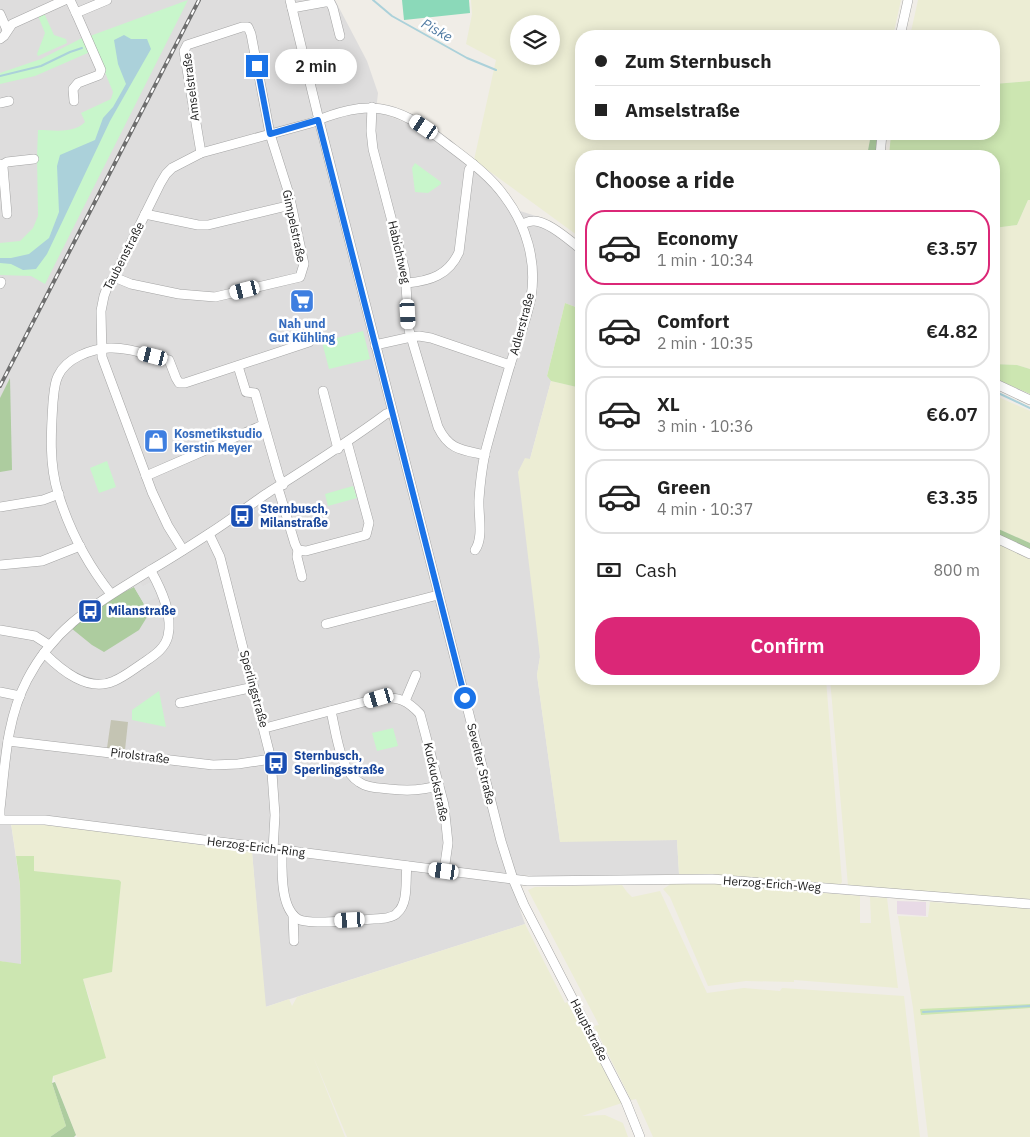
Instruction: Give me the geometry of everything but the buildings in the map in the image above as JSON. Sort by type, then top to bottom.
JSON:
[{"type":"street","points":[[0,39],[12,24],[65,0]]},
{"type":"street","points":[[70,0],[100,70],[99,75],[78,83],[73,89],[74,101]]},
{"type":"street","points":[[76,13],[107,0]]},
{"type":"street","points":[[901,30],[908,0]]},
{"type":"street","name":"Sevelter Straße","points":[[340,36],[330,2],[291,4],[318,120],[501,841],[513,879],[534,925]]},
{"type":"street","points":[[0,14],[7,30]]},
{"type":"street","name":"Amselstraße","points":[[201,153],[184,51],[187,45],[242,27],[248,27],[250,30],[270,134]]},
{"type":"street","name":"Adlerstraße","points":[[318,120],[327,116],[372,107],[387,109],[411,118],[437,136],[492,181],[505,196],[522,224],[528,240],[532,262],[532,286],[528,310],[510,365],[485,455],[479,499],[479,544],[475,550]]},
{"type":"street","name":"Habichtweg","points":[[372,107],[371,130],[373,149],[407,283],[409,330],[438,427],[443,437],[457,449],[485,455]]},
{"type":"street","name":"Taubenstraße","points":[[182,550],[168,526],[146,476],[102,357],[100,321],[104,296],[166,174],[172,168],[201,153],[318,120]]},
{"type":"street","name":"Gimpelstraße","points":[[114,276],[131,284],[179,294],[215,296],[300,277],[304,264],[291,205],[270,134]]},
{"type":"street","points":[[7,214],[1,164],[34,159]]},
{"type":"street","points":[[407,283],[434,277],[447,270],[455,261],[459,252],[469,170],[472,164]]},
{"type":"street","points":[[145,214],[198,225],[208,225],[291,205]]},
{"type":"street","points":[[522,224],[532,221],[540,222],[554,229],[575,245]]},
{"type":"street","points":[[111,594],[94,572],[80,546],[59,494],[52,457],[52,415],[58,375],[68,363],[82,355],[101,350],[122,349],[169,360],[179,383],[185,383],[309,342],[314,336],[313,332]]},
{"type":"street","points":[[376,345],[420,336],[510,365]]},
{"type":"street","points":[[238,366],[246,392],[255,393],[298,550],[297,557],[302,577]]},
{"type":"street","points":[[1000,386],[1030,400]]},
{"type":"street","points":[[323,391],[338,449]]},
{"type":"street","points":[[0,820],[3,756],[20,696],[35,666],[47,649],[78,617],[111,594],[209,534],[338,449],[386,414],[392,412]]},
{"type":"street","points":[[146,476],[263,425]]},
{"type":"street","points":[[298,550],[306,551],[366,535],[369,523],[347,442]]},
{"type":"street","points":[[0,507],[26,504],[59,494]]},
{"type":"street","name":"Sperlingstraße","points":[[209,534],[220,557],[265,728],[271,760],[283,889],[293,915],[294,941]]},
{"type":"street","points":[[1000,540],[1030,554]]},
{"type":"street","points":[[0,565],[42,561],[80,546]]},
{"type":"street","points":[[0,630],[35,636],[43,640],[55,664],[80,680],[93,684],[112,682],[152,657],[162,648],[168,637],[169,624],[164,601],[150,571]]},
{"type":"street","points":[[326,624],[438,595]]},
{"type":"street","points":[[265,728],[379,698],[392,697],[405,701],[416,675]]},
{"type":"street","points":[[180,702],[254,687]]},
{"type":"street","points":[[0,692],[20,696]]},
{"type":"street","name":"Kuckuckstraße","points":[[405,701],[420,714],[444,805],[448,843],[444,871]]},
{"type":"street","points":[[331,711],[345,767],[359,783],[367,786],[404,790],[418,790],[439,785]]},
{"type":"street","name":"Pirolstraße","points":[[8,741],[213,765],[271,760]]},
{"type":"street","name":"Herzog-Erich-Ring","points":[[0,820],[45,820],[513,879]]},
{"type":"street","points":[[293,915],[300,921],[314,922],[386,918],[396,914],[402,907],[407,866]]},
{"type":"street","name":"Herzog-Erich-Weg","points":[[513,879],[589,881],[681,878],[712,879],[1030,904]]},
{"type":"street","name":"Hauptstraße","points":[[534,925],[626,1102],[640,1137]]},
{"type":"shaded area","points":[[0,0],[335,0],[367,61],[378,93],[376,111],[420,128],[474,170],[520,211],[553,224],[556,234],[575,248],[575,307],[565,303],[547,376],[551,381],[530,459],[540,657],[537,675],[560,841],[677,840],[679,874],[577,879],[519,875],[511,884],[525,924],[265,1007],[252,852],[43,824],[11,824],[20,885],[21,965],[0,961]]},
{"type":"shaded area","points":[[471,0],[901,0],[894,30],[575,30],[575,140],[870,140],[868,150],[575,150],[575,234],[474,160],[496,60],[466,44],[472,14]]},
{"type":"shaded area","points":[[918,0],[1030,0],[1030,81],[1000,84],[1000,30],[911,30]]},
{"type":"shaded area","points":[[1028,200],[1030,200],[1030,369],[1017,365],[1000,364],[1000,227],[1017,225]]},
{"type":"shaded area","points":[[551,381],[575,387],[575,685],[826,685],[842,882],[839,886],[679,874],[677,840],[560,842],[537,675],[540,657],[518,472],[525,458],[530,459]]},
{"type":"shaded area","points":[[1000,398],[1030,411],[1030,543],[1000,530]]},
{"type":"shaded area","points":[[1000,544],[1030,558],[1030,899],[848,886],[831,685],[1000,685]]},
{"type":"shaded area","points":[[151,582],[159,596],[144,604],[134,587],[140,583],[143,586]]},
{"type":"shaded area","points":[[111,720],[128,722],[125,750],[107,748]]},
{"type":"shaded area","points":[[11,823],[122,834],[252,852],[266,1007],[289,999],[292,1006],[297,997],[525,924],[565,1003],[567,1002],[622,1103],[582,1116],[605,1115],[623,1123],[628,1137],[347,1137],[313,1056],[345,1137],[77,1137],[53,1076],[93,1010],[83,979],[111,972],[119,880],[33,871],[34,856],[16,856]]},
{"type":"shaded area","points":[[671,884],[723,884],[860,896],[860,923],[871,923],[870,897],[887,898],[898,988],[794,980],[794,982],[746,981],[708,986],[670,897],[663,889]]},
{"type":"shaded area","points":[[622,885],[632,897],[660,891],[707,993],[744,988],[780,991],[782,988],[904,996],[920,1137],[653,1137],[636,1099],[631,1100],[594,1026],[599,1025],[528,890],[535,887]]},
{"type":"shaded area","points":[[897,901],[926,902],[926,916],[897,914]]},
{"type":"shaded area","points":[[930,902],[1030,908],[1030,1137],[928,1137],[913,1008],[898,916],[928,917]]},
{"type":"green space","points":[[188,0],[45,284],[31,276],[0,275],[0,243],[20,241],[33,228],[38,216],[38,130],[69,130],[80,126],[85,122],[81,113],[111,99],[113,92],[90,36]]},
{"type":"green space","points":[[402,0],[469,0],[470,13],[404,20]]},
{"type":"green space","points":[[44,13],[54,35],[66,39],[67,43],[38,56],[37,54],[45,33],[38,16]]},
{"type":"green space","points":[[84,37],[90,52],[35,76],[0,84],[0,73],[41,59]]},
{"type":"green space","points":[[1030,81],[1030,200],[1028,200],[1017,225],[1000,227],[1000,150],[890,150],[890,140],[1000,140],[1000,84]]},
{"type":"green space","points":[[870,140],[877,140],[877,150],[868,150]]},
{"type":"green space","points":[[415,163],[441,182],[441,184],[428,193],[415,192],[412,168]]},
{"type":"green space","points":[[565,303],[575,307],[575,387],[551,381],[547,376]]},
{"type":"green space","points":[[363,331],[370,359],[329,369],[322,342]]},
{"type":"green space","points":[[1000,364],[1017,365],[1030,369],[1030,394],[1000,381]]},
{"type":"green space","points":[[10,378],[12,470],[0,472],[0,398]]},
{"type":"green space","points":[[107,461],[116,487],[99,493],[90,468]]},
{"type":"green space","points":[[353,486],[357,498],[328,506],[325,494]]},
{"type":"green space","points":[[1000,530],[1030,543],[1030,551],[1000,537]]},
{"type":"green space","points":[[134,587],[144,604],[141,607],[147,617],[139,630],[104,652],[71,628],[112,598]]},
{"type":"green space","points":[[159,691],[166,727],[132,720],[132,710]]},
{"type":"green space","points":[[393,728],[398,746],[377,751],[372,733]]},
{"type":"green space","points":[[16,856],[34,856],[34,871],[119,880],[121,882],[112,972],[83,979],[106,1058],[53,1076],[52,1083],[66,1126],[50,1137],[0,1137],[0,961],[21,964],[20,885]]},
{"type":"green space","points":[[1030,1004],[1030,1008],[921,1015],[920,1009]]},
{"type":"green space","points":[[55,1082],[76,1135],[74,1137],[50,1137],[66,1126],[52,1083]]},
{"type":"water","points":[[124,35],[131,39],[147,39],[151,49],[110,121],[47,254],[36,269],[23,270],[11,264],[0,263],[0,258],[11,258],[29,254],[49,238],[59,212],[57,166],[60,155],[95,140],[103,118],[113,107],[126,84],[118,64],[114,40]]},
{"type":"waterway","name":"Piske","points":[[373,0],[392,16],[467,58],[496,70]]},
{"type":"waterway","points":[[0,76],[41,66],[82,48]]},
{"type":"waterway","name":"Piske","points":[[1000,394],[1030,408]]},
{"type":"waterway","points":[[923,1012],[1030,1006]]},
{"type":"railway","points":[[0,386],[199,0]]},
{"type":"place","name":"Nah und Gut Kühling","points":[[302,301]]},
{"type":"place","name":"Kosmetikstudio Kerstin Meyer","points":[[156,441]]},
{"type":"place","name":"Sternbusch, Milanstraße","points":[[242,516]]},
{"type":"place","name":"Milanstraße","points":[[90,611]]},
{"type":"place","name":"Sternbusch, Sperlingsstraße","points":[[276,763]]},
{"type":"route","points":[[257,66],[270,134],[318,120],[465,698]]}]
